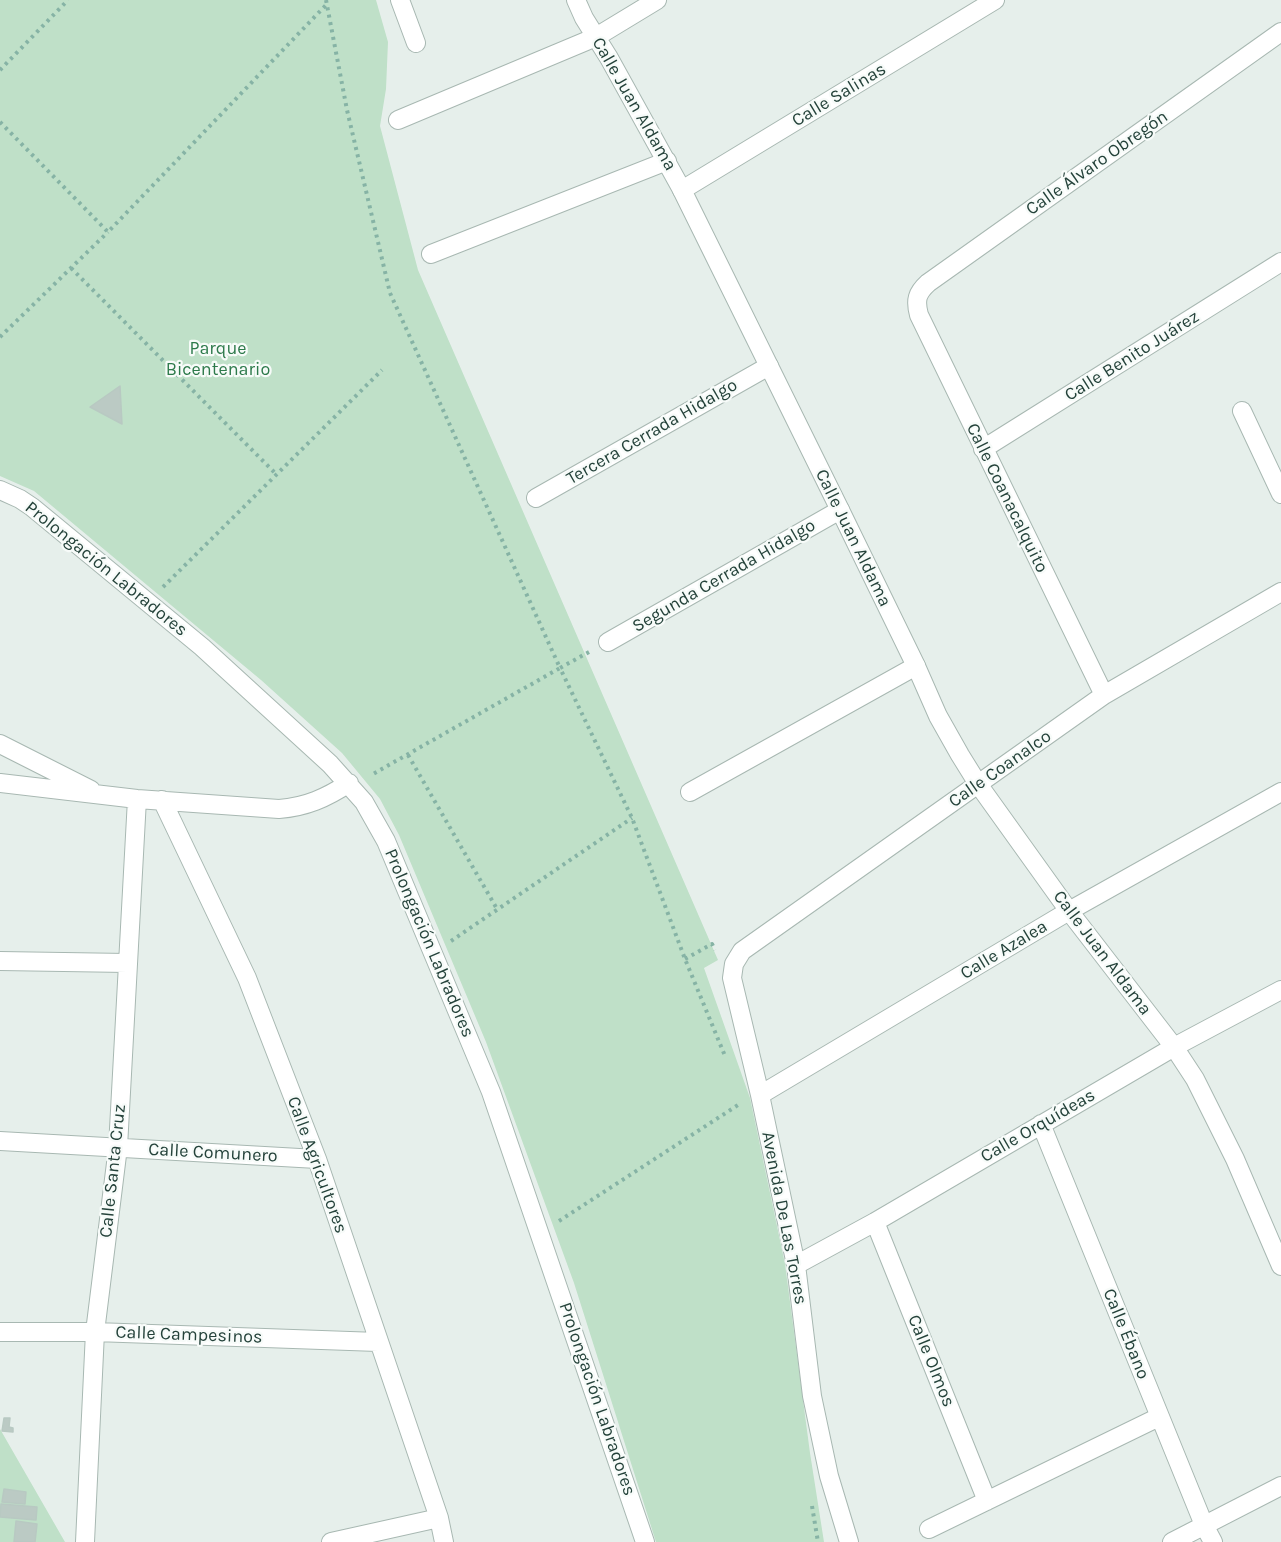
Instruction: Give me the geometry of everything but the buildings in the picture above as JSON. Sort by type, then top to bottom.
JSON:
[{"type":"street","points":[[400,0],[416,43]]},
{"type":"street","name":"Calle Juan Aldama","points":[[576,0],[682,190],[916,666],[938,716],[978,784],[1069,911],[1174,1047],[1195,1079],[1235,1159],[1281,1266]]},
{"type":"street","points":[[398,120],[596,38],[657,0]]},
{"type":"street","name":"Calle Salinas","points":[[682,190],[995,0]]},
{"type":"street","name":"Calle Álvaro Obregón","points":[[917,298],[928,283],[1281,32]]},
{"type":"street","points":[[431,254],[667,161]]},
{"type":"street","name":"Calle Benito Juárez","points":[[983,449],[1281,262]]},
{"type":"street","name":"Calle Coanacalquito","points":[[917,298],[919,315],[1104,696]]},
{"type":"street","name":"Tercera Cerrada Hidalgo","points":[[536,498],[769,366]]},
{"type":"street","points":[[1242,411],[1281,494]]},
{"type":"street","name":"Prolongación Labradores","points":[[0,490],[21,499],[32,507],[193,640],[330,764],[364,802],[386,841],[491,1092],[645,1542]]},
{"type":"street","name":"Segunda Cerrada Hidalgo","points":[[608,642],[840,510]]},
{"type":"street","name":"Calle Coanalco","points":[[734,964],[742,951],[1104,696],[1281,592]]},
{"type":"street","points":[[690,792],[916,666]]},
{"type":"street","points":[[0,744],[103,796]]},
{"type":"street","points":[[0,783],[103,796],[286,809],[315,802],[349,783]]},
{"type":"street","name":"Calle Azalea","points":[[752,1098],[1069,911],[1281,792]]},
{"type":"street","name":"Calle Santa Cruz","points":[[85,1542],[95,1332],[118,1147],[137,799]]},
{"type":"street","name":"Calle Agricultores","points":[[162,800],[247,978],[318,1159],[439,1518],[444,1542]]},
{"type":"street","points":[[0,961],[127,963]]},
{"type":"street","name":"Avenida De Las Torres","points":[[734,964],[732,978],[752,1098],[796,1265],[812,1396],[829,1476],[849,1542]]},
{"type":"street","name":"Calle Orquídeas","points":[[796,1265],[875,1222],[1174,1047],[1281,990]]},
{"type":"street","name":"Calle Ébano","points":[[1041,1124],[1159,1417],[1204,1526],[1213,1542]]},
{"type":"street","name":"Calle Comunero","points":[[0,1140],[318,1159]]},
{"type":"street","name":"Calle Olmos","points":[[875,1222],[987,1501]]},
{"type":"street","name":"Calle Campesinos","points":[[0,1332],[95,1332],[378,1342]]},
{"type":"street","points":[[929,1529],[1159,1417]]},
{"type":"street","points":[[1172,1542],[1281,1486]]},
{"type":"street","points":[[331,1542],[439,1518]]},
{"type":"path","points":[[0,70],[68,0]]},
{"type":"path","points":[[0,338],[108,232],[326,2]]},
{"type":"path","points":[[326,2],[347,110],[390,292],[560,668],[632,818],[685,959],[726,1057]]},
{"type":"path","points":[[0,122],[108,232]]},
{"type":"path","points":[[71,268],[276,474]]},
{"type":"path","points":[[163,587],[382,370]]},
{"type":"path","points":[[373,774],[608,642]]},
{"type":"path","points":[[408,755],[497,909]]},
{"type":"path","points":[[450,941],[632,818]]},
{"type":"path","points":[[559,1221],[752,1098]]},
{"type":"path","points":[[811,1496],[818,1542]]},
{"type":"green space","name":"Parque Bicentenario","points":[[0,0],[376,0],[388,42],[386,89],[380,126],[418,270],[718,960],[704,968],[750,1098],[785,1264],[824,1542],[656,1542],[574,1283],[486,1042],[399,835],[380,799],[342,753],[261,680],[34,491],[0,476]]},
{"type":"green space","points":[[0,1429],[65,1542],[0,1542]]}]
